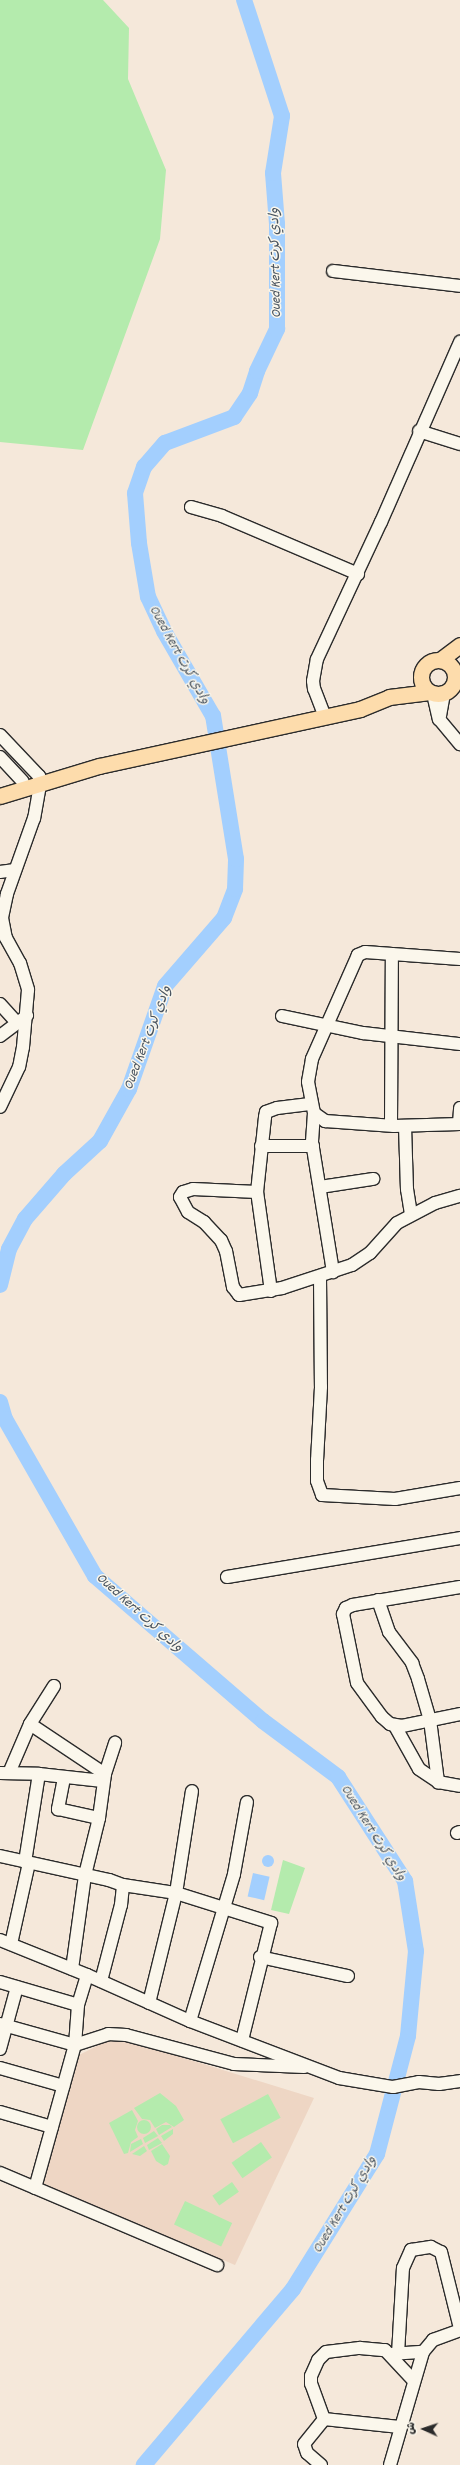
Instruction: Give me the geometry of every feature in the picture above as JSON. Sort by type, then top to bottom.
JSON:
[{"type":"main road","points":[[440,660],[460,645]]},
{"type":"main road","points":[[0,796],[45,780],[360,709],[389,697],[422,671],[429,662],[440,660],[457,664],[455,681],[435,693],[389,697]]},
{"type":"main road","points":[[422,671],[422,682],[435,693]]},
{"type":"main road","points":[[0,786],[22,780],[45,780]]},
{"type":"street","points":[[333,271],[460,286]]},
{"type":"street","points":[[325,717],[314,689],[314,668],[358,574],[419,431],[460,342]]},
{"type":"street","points":[[419,431],[460,444]]},
{"type":"street","points":[[191,507],[222,516],[358,574]]},
{"type":"street","points":[[435,693],[439,719],[460,744]]},
{"type":"street","points":[[0,735],[45,780],[34,818],[15,870],[3,897],[3,940],[26,979],[18,1067],[0,1107]]},
{"type":"street","points":[[0,757],[22,780]]},
{"type":"street","points":[[0,872],[15,870]]},
{"type":"street","points":[[333,1272],[313,1146],[313,1108],[308,1082],[310,1063],[328,1026],[358,955],[366,952],[460,959]]},
{"type":"street","points":[[390,1125],[392,954]]},
{"type":"street","points":[[0,1004],[22,1019]]},
{"type":"street","points":[[282,1016],[392,1038],[460,1044]]},
{"type":"street","points":[[0,1036],[22,1019]]},
{"type":"street","points":[[271,1290],[257,1192],[266,1112],[285,1106],[313,1108],[325,1120],[405,1126],[460,1124],[460,1108]]},
{"type":"street","points":[[405,1126],[407,1189],[411,1215]]},
{"type":"street","points":[[261,1146],[313,1146]]},
{"type":"street","points":[[320,1187],[373,1179]]},
{"type":"street","points":[[257,1192],[193,1189],[183,1192],[180,1197],[188,1212],[204,1222],[221,1240],[234,1291],[246,1295],[320,1277],[361,1260],[389,1230],[411,1215],[435,1203],[460,1196]]},
{"type":"street","points":[[320,1277],[321,1387],[317,1474],[322,1495],[395,1499],[460,1488]]},
{"type":"street","points":[[227,1577],[460,1538]]},
{"type":"street","points":[[460,1587],[378,1600],[346,1608],[343,1621],[357,1683],[382,1717],[396,1726],[419,1769],[438,1782],[460,1786]]},
{"type":"street","points":[[378,1600],[389,1632],[412,1663],[430,1720],[438,1782]]},
{"type":"street","points":[[54,1686],[30,1724],[4,1773],[39,1774],[64,1778],[104,1777]]},
{"type":"street","points":[[396,1726],[460,1714]]},
{"type":"street","points":[[30,1724],[104,1777]]},
{"type":"street","points":[[72,1969],[85,1875],[99,1818],[104,1777],[115,1743]]},
{"type":"street","points":[[39,1774],[27,1862],[6,1942],[101,1981],[190,2021],[339,2078],[393,2087],[418,2082],[438,2084],[460,2081]]},
{"type":"street","points":[[64,1778],[58,1809],[99,1818]]},
{"type":"street","points":[[149,2003],[176,1893],[192,1791]]},
{"type":"street","points":[[190,2021],[234,1874],[247,1802]]},
{"type":"street","points":[[0,1856],[123,1885],[176,1893],[270,1923],[260,1957],[242,2040]]},
{"type":"street","points":[[101,1981],[121,1905],[123,1885]]},
{"type":"street","points":[[260,1957],[348,1976]]},
{"type":"street","points":[[35,2188],[75,2045],[78,2005],[87,1975]]},
{"type":"street","points":[[0,1982],[78,2005]]},
{"type":"street","points":[[0,2048],[3,2025],[17,1987]]},
{"type":"street","points":[[3,2025],[75,2045],[108,2034],[120,2035],[234,2064],[315,2068]]},
{"type":"street","points":[[0,2068],[63,2086]]},
{"type":"street","points":[[0,2112],[52,2127]]},
{"type":"street","points":[[0,2173],[217,2265]]},
{"type":"street","points":[[390,2465],[423,2352],[433,2340],[460,2329],[441,2252],[431,2247],[411,2250],[403,2268],[394,2354],[414,2381]]},
{"type":"street","points":[[324,2419],[311,2384],[314,2367],[320,2356],[335,2350],[360,2348],[381,2349],[394,2354],[423,2352]]},
{"type":"street","points":[[324,2419],[400,2427]]},
{"type":"street","points":[[321,2465],[307,2453],[304,2444],[324,2419]]},
{"type":"shaded area","points":[[111,2039],[129,2041],[314,2098],[235,2265],[43,2184],[79,2055]]},
{"type":"green space","points":[[0,0],[103,0],[129,28],[128,79],[166,170],[160,239],[83,450],[0,442]]},
{"type":"green space","points":[[283,1860],[305,1868],[289,1914],[271,1910]]},
{"type":"green space","points":[[160,2093],[176,2106],[184,2120],[174,2127],[166,2122],[155,2128],[150,2120],[142,2119],[134,2108]]},
{"type":"green space","points":[[268,2094],[281,2118],[233,2143],[220,2119]]},
{"type":"green space","points":[[132,2110],[138,2121],[135,2130],[138,2137],[131,2142],[128,2153],[124,2154],[109,2123]]},
{"type":"green space","points":[[141,2120],[147,2120],[151,2124],[151,2130],[147,2134],[141,2134],[137,2130],[137,2124]]},
{"type":"green space","points":[[162,2125],[170,2125],[172,2127],[159,2135],[156,2129]]},
{"type":"green space","points":[[173,2129],[173,2134],[164,2141],[161,2136]]},
{"type":"green space","points":[[154,2131],[158,2136],[145,2143],[143,2138]]},
{"type":"green space","points":[[158,2138],[162,2143],[149,2150],[147,2145]]},
{"type":"green space","points":[[141,2139],[143,2144],[130,2152],[131,2144]]},
{"type":"green space","points":[[261,2142],[272,2158],[242,2178],[232,2163]]},
{"type":"green space","points":[[162,2144],[170,2156],[168,2164],[164,2166],[156,2161],[151,2151]]},
{"type":"green space","points":[[144,2146],[147,2151],[140,2156],[132,2154]]},
{"type":"green space","points":[[232,2182],[239,2192],[219,2206],[212,2196]]},
{"type":"green space","points":[[185,2201],[232,2223],[221,2247],[174,2225]]},
{"type":"water","points":[[266,1855],[270,1855],[274,1861],[270,1867],[266,1867],[262,1863],[262,1859]]},
{"type":"water","points":[[253,1873],[270,1877],[264,1900],[248,1896]]},
{"type":"waterway","name":"Oued Kert وادي كرت","points":[[0,1285],[9,1249],[25,1219],[64,1174],[100,1141],[129,1089],[165,986],[224,918],[235,889],[236,859],[213,716],[164,631],[148,597],[139,543],[135,493],[144,467],[165,443],[234,417],[250,393],[257,371],[277,329],[277,224],[273,173],[282,116],[244,0]]},
{"type":"waterway","name":"Oued Kert وادي كرت","points":[[0,1402],[5,1419],[95,1576],[263,1721],[338,1777],[405,1881],[416,1951],[408,2036],[377,2154],[293,2289],[144,2465]]}]
